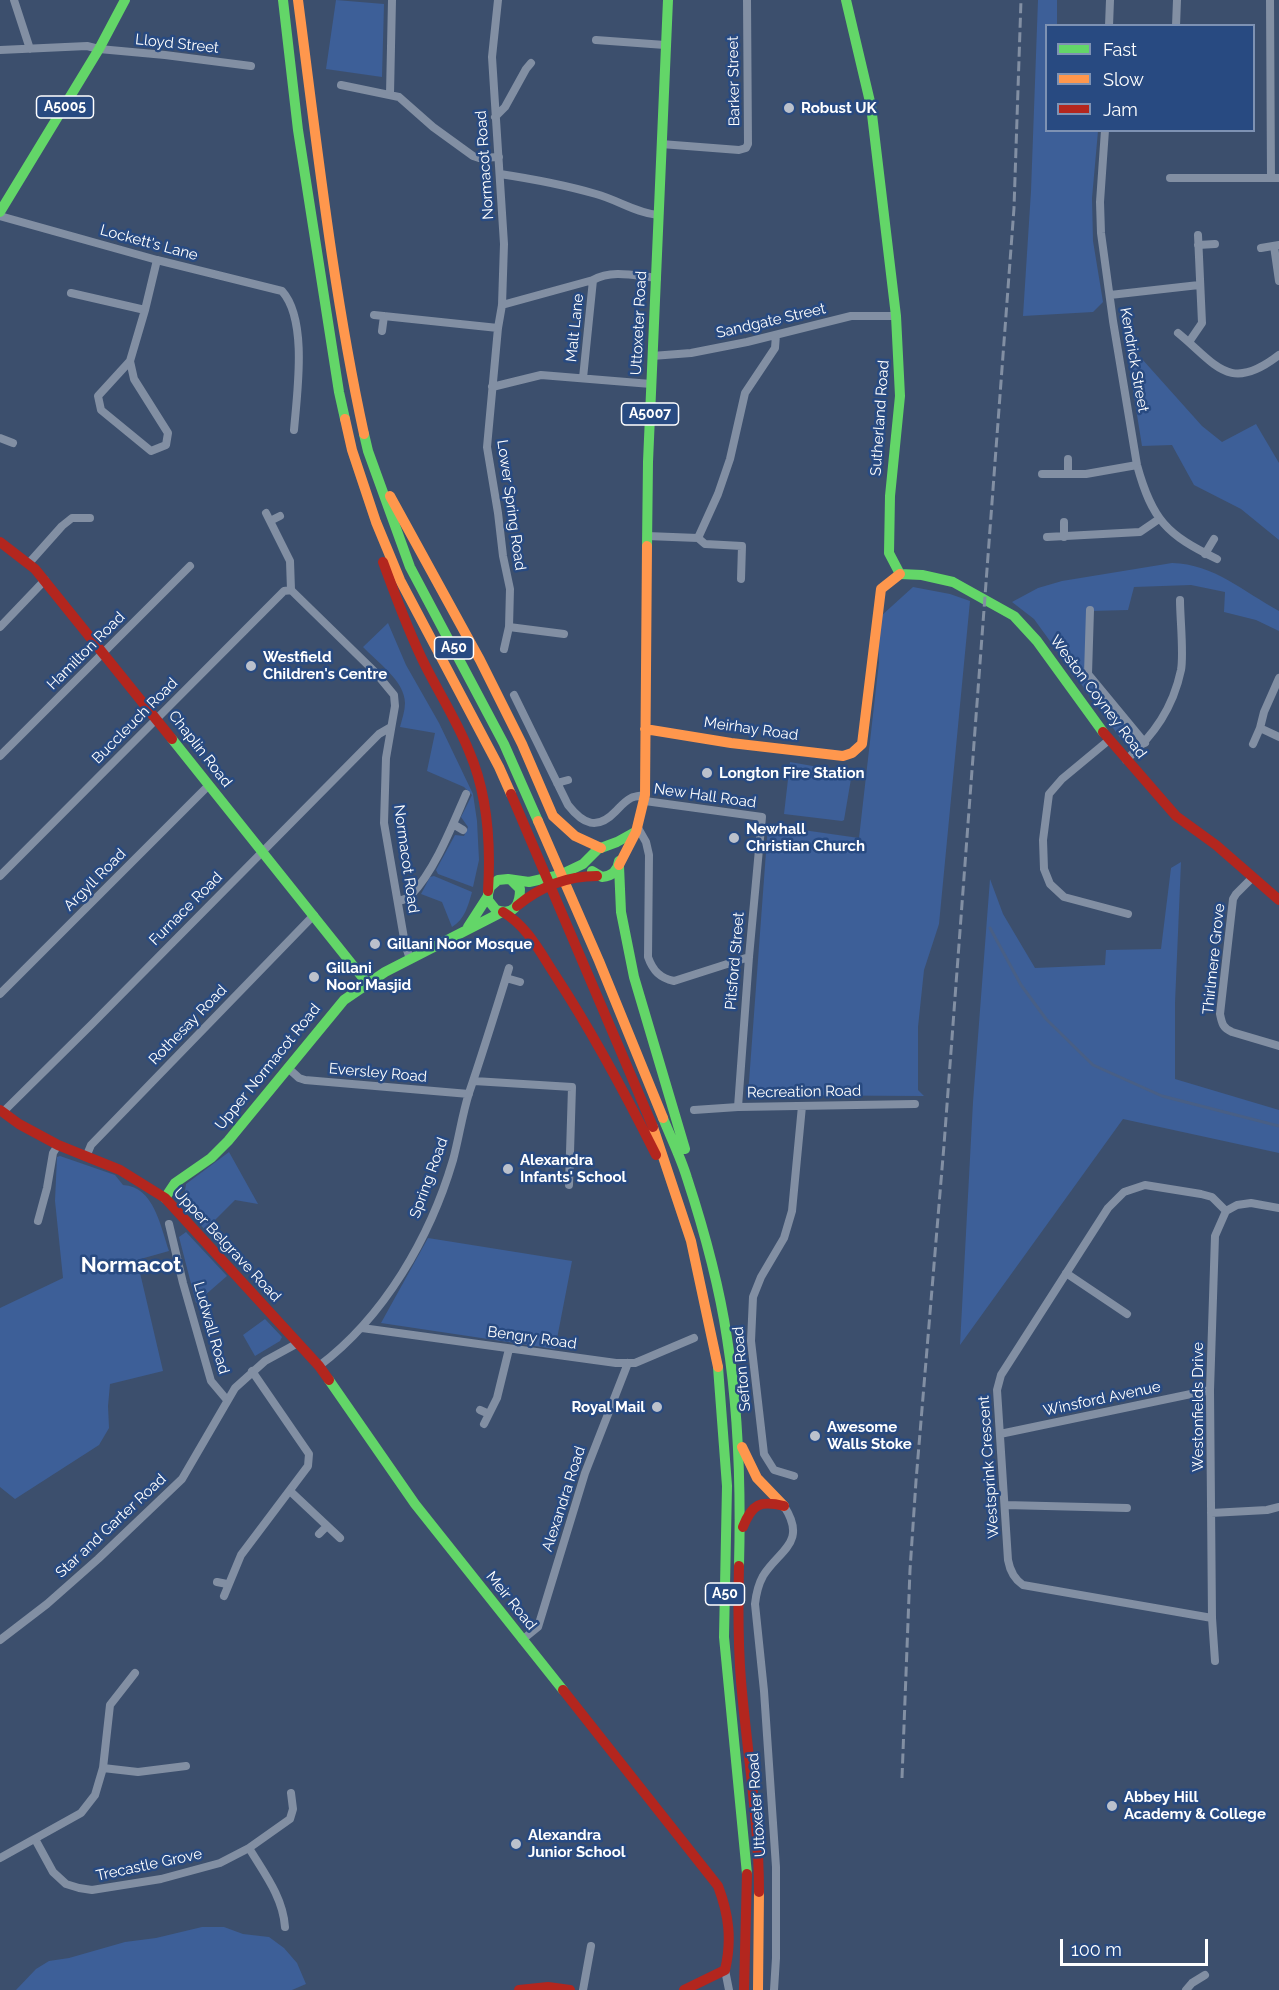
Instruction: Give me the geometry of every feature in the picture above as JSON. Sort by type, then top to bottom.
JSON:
[{"type":"main road","name":"A5005","points":[[0,214],[99,49],[125,0]]},
{"type":"main road","name":"A50","points":[[282,0],[298,130],[339,392],[352,450],[376,522],[400,580],[456,683],[517,807],[646,1109],[691,1241],[707,1311],[721,1391],[727,1486],[724,1637],[748,1882],[744,1990]]},
{"type":"main road","name":"A50","points":[[298,0],[319,164],[355,395],[368,451],[406,557],[504,744],[599,961],[687,1176],[712,1267],[727,1336],[735,1397],[741,1505],[738,1624],[741,1680],[759,1859],[758,1990]]},
{"type":"main road","name":"Uttoxeter Road","points":[[619,866],[631,845],[645,798],[651,384],[668,0]]},
{"type":"main road","name":"Sutherland Road","points":[[846,0],[871,106],[896,315],[900,396],[890,496],[889,553],[900,574]]},
{"type":"main road","points":[[355,395],[378,467],[392,499],[480,660],[522,744],[554,816],[574,836],[616,854],[619,866],[621,912],[634,977],[699,1193],[712,1267]]},
{"type":"main road","points":[[352,450],[368,517],[401,611],[425,665],[468,748],[480,782],[489,842],[488,893],[492,906],[521,925],[590,1029],[633,1108],[679,1202]]},
{"type":"main road","name":"Chaplin Road","points":[[0,542],[29,563],[45,580],[367,983]]},
{"type":"main road","name":"Weston Coyney Road","points":[[900,574],[942,579],[970,590],[1012,614],[1037,641],[1109,740],[1176,816],[1216,845],[1279,900]]},
{"type":"main road","name":"Meirhay Road","points":[[645,729],[787,750],[843,756],[852,753],[862,744],[881,589],[900,574]]},
{"type":"main road","points":[[502,912],[516,908],[538,885],[573,873],[594,852],[618,842],[636,830]]},
{"type":"main road","points":[[590,858],[591,871],[597,876]]},
{"type":"main road","points":[[573,873],[605,878],[611,876],[619,866]]},
{"type":"main road","points":[[488,893],[493,883],[499,880],[538,885]]},
{"type":"main road","points":[[511,880],[518,885],[521,892],[516,908]]},
{"type":"main road","name":"Upper Normacot Road","points":[[466,930],[488,893]]},
{"type":"main road","name":"Upper Normacot Road","points":[[165,1198],[175,1183],[211,1158],[228,1141],[337,1006],[367,983],[502,912]]},
{"type":"main road","name":"Upper Belgrave Road","points":[[1,1111],[19,1124],[58,1145],[120,1170],[165,1198],[298,1343]]},
{"type":"main road","name":"Meir Road","points":[[298,1343],[319,1366],[415,1504],[718,1886],[731,1926],[731,1948],[725,1970]]},
{"type":"main road","points":[[737,1431],[746,1458],[757,1478],[784,1506]]},
{"type":"main road","points":[[739,1542],[747,1515],[756,1505],[762,1502],[784,1506]]},
{"type":"main road","points":[[684,1990],[725,1970]]},
{"type":"main road","points":[[519,1990],[548,1987],[564,1990]]},
{"type":"street","points":[[14,0],[30,49]]},
{"type":"street","points":[[390,94],[392,0]]},
{"type":"street","name":"Normacot Road","points":[[498,0],[492,57],[504,244],[502,305],[498,328]]},
{"type":"street","name":"Barker Street","points":[[661,144],[739,150],[746,148],[748,144],[747,0]]},
{"type":"street","points":[[1110,0],[1110,24]]},
{"type":"street","points":[[1176,24],[1177,0]]},
{"type":"street","points":[[1170,178],[1275,178],[1270,0]]},
{"type":"street","points":[[596,40],[665,45]]},
{"type":"street","name":"Lloyd Street","points":[[0,50],[87,46],[251,66]]},
{"type":"street","points":[[495,117],[506,107],[531,63]]},
{"type":"street","points":[[341,85],[390,94],[399,98],[433,127],[473,156],[499,157]]},
{"type":"street","name":"Kendrick Street","points":[[1105,132],[1100,202],[1101,234],[1137,465],[1148,498],[1159,519],[1184,542],[1217,560]]},
{"type":"street","points":[[500,174],[568,186],[599,195],[646,214],[658,215]]},
{"type":"street","name":"Lockett's Lane","points":[[0,214],[156,260],[282,291],[289,298],[294,309],[299,338],[294,430]]},
{"type":"street","points":[[1189,342],[1202,323],[1198,235]]},
{"type":"street","points":[[1198,245],[1215,244]]},
{"type":"street","points":[[1261,248],[1276,246],[1279,281]]},
{"type":"street","points":[[130,361],[134,379],[168,433],[166,445],[151,451],[101,410],[98,396],[130,361],[145,310],[156,260]]},
{"type":"street","points":[[502,305],[613,273],[657,278]]},
{"type":"street","name":"Malt Lane","points":[[583,378],[593,280]]},
{"type":"street","points":[[1110,295],[1199,285]]},
{"type":"street","points":[[71,293],[145,310]]},
{"type":"street","points":[[374,315],[498,328]]},
{"type":"street","name":"Sandgate Street","points":[[652,356],[691,353],[851,316],[896,315]]},
{"type":"street","points":[[381,331],[384,316]]},
{"type":"street","name":"Lower Spring Road","points":[[498,328],[487,447],[510,589],[509,627],[504,650]]},
{"type":"street","points":[[1178,333],[1206,359],[1223,371],[1233,374],[1257,369],[1279,355]]},
{"type":"street","points":[[698,538],[718,494],[730,459],[745,393],[775,348],[776,335]]},
{"type":"street","points":[[492,387],[541,375],[651,384]]},
{"type":"street","points":[[0,438],[13,443]]},
{"type":"street","points":[[1068,459],[1068,474]]},
{"type":"street","points":[[1042,474],[1086,474],[1137,465]]},
{"type":"street","points":[[266,513],[290,561],[291,590]]},
{"type":"street","points":[[270,521],[280,516]]},
{"type":"street","points":[[29,563],[72,518],[90,518]]},
{"type":"street","points":[[1047,537],[1140,532],[1159,519]]},
{"type":"street","points":[[1064,522],[1064,537]]},
{"type":"street","points":[[647,536],[698,538],[705,544],[742,546],[741,579]]},
{"type":"street","points":[[1205,554],[1214,539]]},
{"type":"street","name":"Hamilton Road","points":[[0,756],[190,566]]},
{"type":"street","points":[[0,627],[45,580]]},
{"type":"street","name":"Normacot Road","points":[[291,590],[391,689],[395,700],[386,758],[384,823],[405,944],[410,959]]},
{"type":"street","name":"Buccleuch Road","points":[[0,876],[284,591],[291,590]]},
{"type":"street","points":[[1126,760],[1145,743],[1166,714],[1181,668],[1179,600]]},
{"type":"street","points":[[1090,610],[1088,674],[1145,743]]},
{"type":"street","points":[[509,627],[564,634]]},
{"type":"street","points":[[1253,744],[1279,678]]},
{"type":"street","points":[[514,695],[568,805],[582,819],[595,824],[602,822],[630,798],[645,798]]},
{"type":"street","name":"Furnace Road","points":[[1,1111],[379,734],[391,727]]},
{"type":"street","points":[[1260,728],[1279,737]]},
{"type":"street","points":[[1109,740],[1062,779],[1049,794],[1043,840],[1044,869],[1050,884],[1064,897],[1128,914]]},
{"type":"street","points":[[557,783],[568,780]]},
{"type":"street","name":"Argyll Road","points":[[0,994],[209,785]]},
{"type":"street","points":[[398,901],[410,897],[428,872],[466,794]]},
{"type":"street","name":"New Hall Road","points":[[645,798],[762,817]]},
{"type":"street","name":"Pitsford Street","points":[[738,1107],[762,817]]},
{"type":"street","points":[[453,824],[463,830]]},
{"type":"street","points":[[636,830],[646,842],[649,855],[648,957],[654,971],[664,979],[674,981],[749,957]]},
{"type":"street","name":"Thirlmere Grove","points":[[1252,878],[1233,899],[1221,1023],[1232,1032],[1279,1046]]},
{"type":"street","name":"Rothesay Road","points":[[86,1157],[91,1145],[314,915]]},
{"type":"street","name":"Spring Road","points":[[319,1366],[341,1350],[362,1328],[403,1272],[435,1208],[453,1160],[469,1094],[509,968]]},
{"type":"street","points":[[506,978],[520,982]]},
{"type":"street","name":"Eversley Road","points":[[288,1068],[298,1078],[306,1080],[469,1094]]},
{"type":"street","points":[[474,1081],[572,1087],[569,1185]]},
{"type":"street","name":"Recreation Road","points":[[694,1110],[738,1107],[915,1104]]},
{"type":"street","name":"Sefton Road","points":[[794,1476],[774,1470],[764,1454],[750,1341],[753,1298],[761,1277],[784,1238],[792,1211],[802,1107]]},
{"type":"street","points":[[38,1221],[53,1154],[58,1145]]},
{"type":"street","name":"Westsprink Crescent","points":[[1212,1618],[1023,1585],[1010,1570],[997,1390],[1001,1375],[1063,1274],[1108,1208],[1124,1192],[1145,1185],[1207,1196],[1218,1202],[1226,1212]]},
{"type":"street","points":[[1226,1212],[1242,1203],[1279,1208]]},
{"type":"street","name":"Westonfields Drive","points":[[1215,1661],[1212,1618],[1210,1390],[1215,1236],[1226,1212]]},
{"type":"street","name":"Ludwall Road","points":[[170,1224],[182,1279],[210,1381],[227,1401]]},
{"type":"street","points":[[1063,1274],[1127,1314]]},
{"type":"street","name":"Bengry Road","points":[[362,1328],[628,1363],[694,1338]]},
{"type":"street","name":"Star and Garter Road","points":[[0,1640],[47,1604],[90,1566],[182,1479],[235,1388],[265,1361],[298,1343]]},
{"type":"street","points":[[484,1424],[497,1398],[509,1349]]},
{"type":"street","name":"Alexandra Road","points":[[522,1640],[538,1627],[585,1473],[628,1363]]},
{"type":"street","points":[[224,1596],[227,1584],[241,1555],[308,1466],[309,1454],[252,1371]]},
{"type":"street","name":"Winsford Avenue","points":[[1000,1434],[1210,1390]]},
{"type":"street","points":[[480,1410],[489,1414]]},
{"type":"street","points":[[290,1491],[340,1538]]},
{"type":"street","points":[[1005,1505],[1127,1509]]},
{"type":"street","name":"Uttoxeter Road","points":[[774,1990],[776,1867],[755,1596],[764,1575],[787,1550],[792,1523],[784,1506]]},
{"type":"street","points":[[1211,1513],[1279,1508]]},
{"type":"street","points":[[319,1534],[327,1526]]},
{"type":"street","points":[[217,1582],[227,1584]]},
{"type":"street","points":[[0,1858],[81,1813],[95,1795],[103,1768],[110,1705],[135,1673]]},
{"type":"street","points":[[103,1768],[138,1772],[186,1766]]},
{"type":"street","name":"Trecastle Grove","points":[[35,1839],[47,1862],[66,1884],[92,1890],[161,1879],[220,1863],[249,1848],[290,1819],[293,1809],[291,1793]]},
{"type":"street","points":[[249,1848],[279,1898],[284,1913],[285,1927]]},
{"type":"street","points":[[583,1990],[591,1946]]},
{"type":"street","points":[[725,1970],[729,1990]]},
{"type":"street","points":[[1186,1990],[1205,1975]]},
{"type":"shaded area","points":[[336,0],[384,4],[382,77],[326,69]]},
{"type":"shaded area","points":[[1038,0],[1057,0],[1057,24],[1045,24],[1045,132],[1098,132],[1092,198],[1093,241],[1103,302],[1093,312],[1023,316],[1031,191]]},
{"type":"shaded area","points":[[1125,340],[1202,426],[1222,442],[1256,424],[1279,463],[1279,540],[1241,509],[1194,485],[1172,445],[1142,446]]},
{"type":"shaded area","points":[[1172,563],[1202,568],[1228,580],[1279,611],[1279,631],[1256,620],[1224,612],[1225,592],[1191,585],[1134,587],[1128,610],[1090,611],[1088,674],[1133,729],[1131,746],[1121,739],[1034,619],[1012,602],[1038,588],[1062,581]]},
{"type":"shaded area","points":[[913,587],[950,594],[970,601],[939,924],[924,970],[918,1027],[918,1090],[924,1096],[748,1095],[768,825],[859,838],[879,662],[878,641],[881,616]]},
{"type":"shaded area","points":[[388,623],[406,665],[439,723],[473,794],[479,860],[473,887],[438,874],[436,870],[455,835],[464,836],[468,827],[461,817],[472,795],[464,787],[427,771],[435,733],[400,727],[404,712],[404,695],[389,672],[363,647]]},
{"type":"shaded area","points":[[790,762],[852,773],[844,820],[784,814]]},
{"type":"shaded area","points":[[1181,862],[1175,1003],[1175,1079],[1279,1110],[1279,1153],[1123,1119],[960,1345],[973,1102],[990,879],[1003,914],[1035,968],[1105,965],[1106,950],[1161,949],[1171,868]]},
{"type":"shaded area","points":[[434,876],[472,892],[463,916],[452,927],[442,902],[421,894],[430,877]]},
{"type":"shaded area","points":[[229,1152],[258,1204],[235,1200],[205,1230],[183,1205],[186,1184]]},
{"type":"shaded area","points":[[60,1156],[115,1175],[123,1185],[134,1187],[142,1192],[155,1210],[169,1251],[137,1260],[163,1371],[110,1384],[109,1428],[99,1445],[15,1499],[0,1487],[0,1308],[63,1278],[55,1201],[57,1157]]},
{"type":"shaded area","points":[[186,1232],[227,1276],[196,1303],[179,1237]]},
{"type":"shaded area","points":[[428,1238],[572,1261],[555,1349],[381,1323]]},
{"type":"shaded area","points":[[265,1319],[282,1337],[280,1341],[255,1356],[243,1335]]},
{"type":"shaded area","points":[[202,1927],[224,1927],[243,1934],[269,1937],[284,1948],[297,1963],[306,1984],[292,1990],[16,1990],[36,1969],[49,1961],[69,1958],[125,1942],[156,1938]]},
{"type":"waterway","points":[[990,928],[1021,985],[1046,1019],[1093,1065],[1162,1096],[1279,1126]]},
{"type":"railway","points":[[902,1778],[910,1570],[916,1481],[944,1145],[1014,208],[1021,0]]},
{"type":"traffic: fast","points":[[0,212],[99,49],[125,0]]},
{"type":"traffic: fast","points":[[283,0],[298,130],[345,419]]},
{"type":"traffic: fast","points":[[647,546],[648,462],[668,0]]},
{"type":"traffic: fast","points":[[846,0],[871,106],[896,316],[900,396],[890,496],[889,553],[900,574]]},
{"type":"traffic: fast","points":[[364,434],[410,567],[504,744],[538,821]]},
{"type":"traffic: fast","points":[[900,574],[922,575],[953,582],[1014,616],[1037,641],[1103,732]]},
{"type":"traffic: fast","points":[[172,739],[367,983]]},
{"type":"traffic: fast","points":[[511,880],[520,889],[519,900],[512,910],[507,912],[496,910],[488,900],[488,894],[490,887],[498,880],[508,879],[529,882],[560,875],[583,864],[598,849],[635,832]]},
{"type":"traffic: fast","points":[[592,871],[602,877],[609,875],[616,870],[619,861]]},
{"type":"traffic: fast","points":[[619,866],[621,912],[634,977],[685,1149]]},
{"type":"traffic: fast","points":[[468,927],[488,896]]},
{"type":"traffic: fast","points":[[165,1198],[175,1183],[211,1158],[228,1141],[344,1000],[385,972],[502,912]]},
{"type":"traffic: fast","points":[[663,1118],[682,1163],[699,1217],[724,1318],[737,1423],[739,1566]]},
{"type":"traffic: fast","points":[[718,1367],[727,1486],[724,1637],[747,1874]]},
{"type":"traffic: fast","points":[[329,1380],[415,1504],[563,1690]]},
{"type":"traffic: slow","points":[[298,0],[343,327],[364,434]]},
{"type":"traffic: slow","points":[[345,419],[352,450],[376,522],[400,580],[511,794]]},
{"type":"traffic: slow","points":[[390,496],[480,660],[522,744],[553,816],[575,836],[601,848]]},
{"type":"traffic: slow","points":[[619,865],[636,832],[645,795],[647,546]]},
{"type":"traffic: slow","points":[[645,729],[731,743],[843,756],[852,753],[862,744],[881,589],[900,574]]},
{"type":"traffic: slow","points":[[538,821],[599,961],[663,1118]]},
{"type":"traffic: slow","points":[[653,1127],[691,1241],[718,1367]]},
{"type":"traffic: slow","points":[[742,1447],[757,1478],[784,1506]]},
{"type":"traffic: slow","points":[[758,1990],[759,1892]]},
{"type":"traffic: jam","points":[[0,542],[35,569],[172,739]]},
{"type":"traffic: jam","points":[[383,562],[413,639],[459,729],[475,768],[487,820],[488,891]]},
{"type":"traffic: jam","points":[[1103,732],[1176,816],[1216,845],[1279,900]]},
{"type":"traffic: jam","points":[[511,794],[653,1127]]},
{"type":"traffic: jam","points":[[517,906],[535,893],[564,880],[597,876]]},
{"type":"traffic: jam","points":[[503,912],[512,918],[532,940],[569,997],[608,1064],[656,1155]]},
{"type":"traffic: jam","points":[[0,1110],[19,1124],[58,1145],[120,1170],[165,1198],[319,1366],[329,1380]]},
{"type":"traffic: jam","points":[[743,1527],[750,1513],[758,1506],[763,1504],[784,1506]]},
{"type":"traffic: jam","points":[[739,1566],[740,1667],[755,1813],[759,1892]]},
{"type":"traffic: jam","points":[[563,1690],[718,1886],[725,1907],[728,1928],[725,1970],[684,1990]]},
{"type":"traffic: jam","points":[[744,1990],[747,1874]]},
{"type":"traffic: jam","points":[[519,1990],[548,1987],[570,1990]]},
{"type":"place","name":"Robust UK","points":[[789,108]]},
{"type":"place","name":"Westfield Children's Centre","points":[[251,666]]},
{"type":"place","name":"Longton Fire Station","points":[[707,773]]},
{"type":"place","name":"Newhall Christian Church","points":[[734,838]]},
{"type":"place","name":"Gillani Noor Mosque","points":[[375,944]]},
{"type":"place","name":"Gillani Noor Masjid","points":[[314,977]]},
{"type":"place","name":"Alexandra Infants' School","points":[[508,1169]]},
{"type":"place","name":"Royal Mail","points":[[657,1407]]},
{"type":"place","name":"Awesome Walls Stoke","points":[[815,1436]]},
{"type":"place","name":"Abbey Hill Academy & College","points":[[1112,1806]]},
{"type":"place","name":"Alexandra Junior School","points":[[516,1844]]},
{"type":"district","name":"Normacot","points":[[131,1266]]}]
